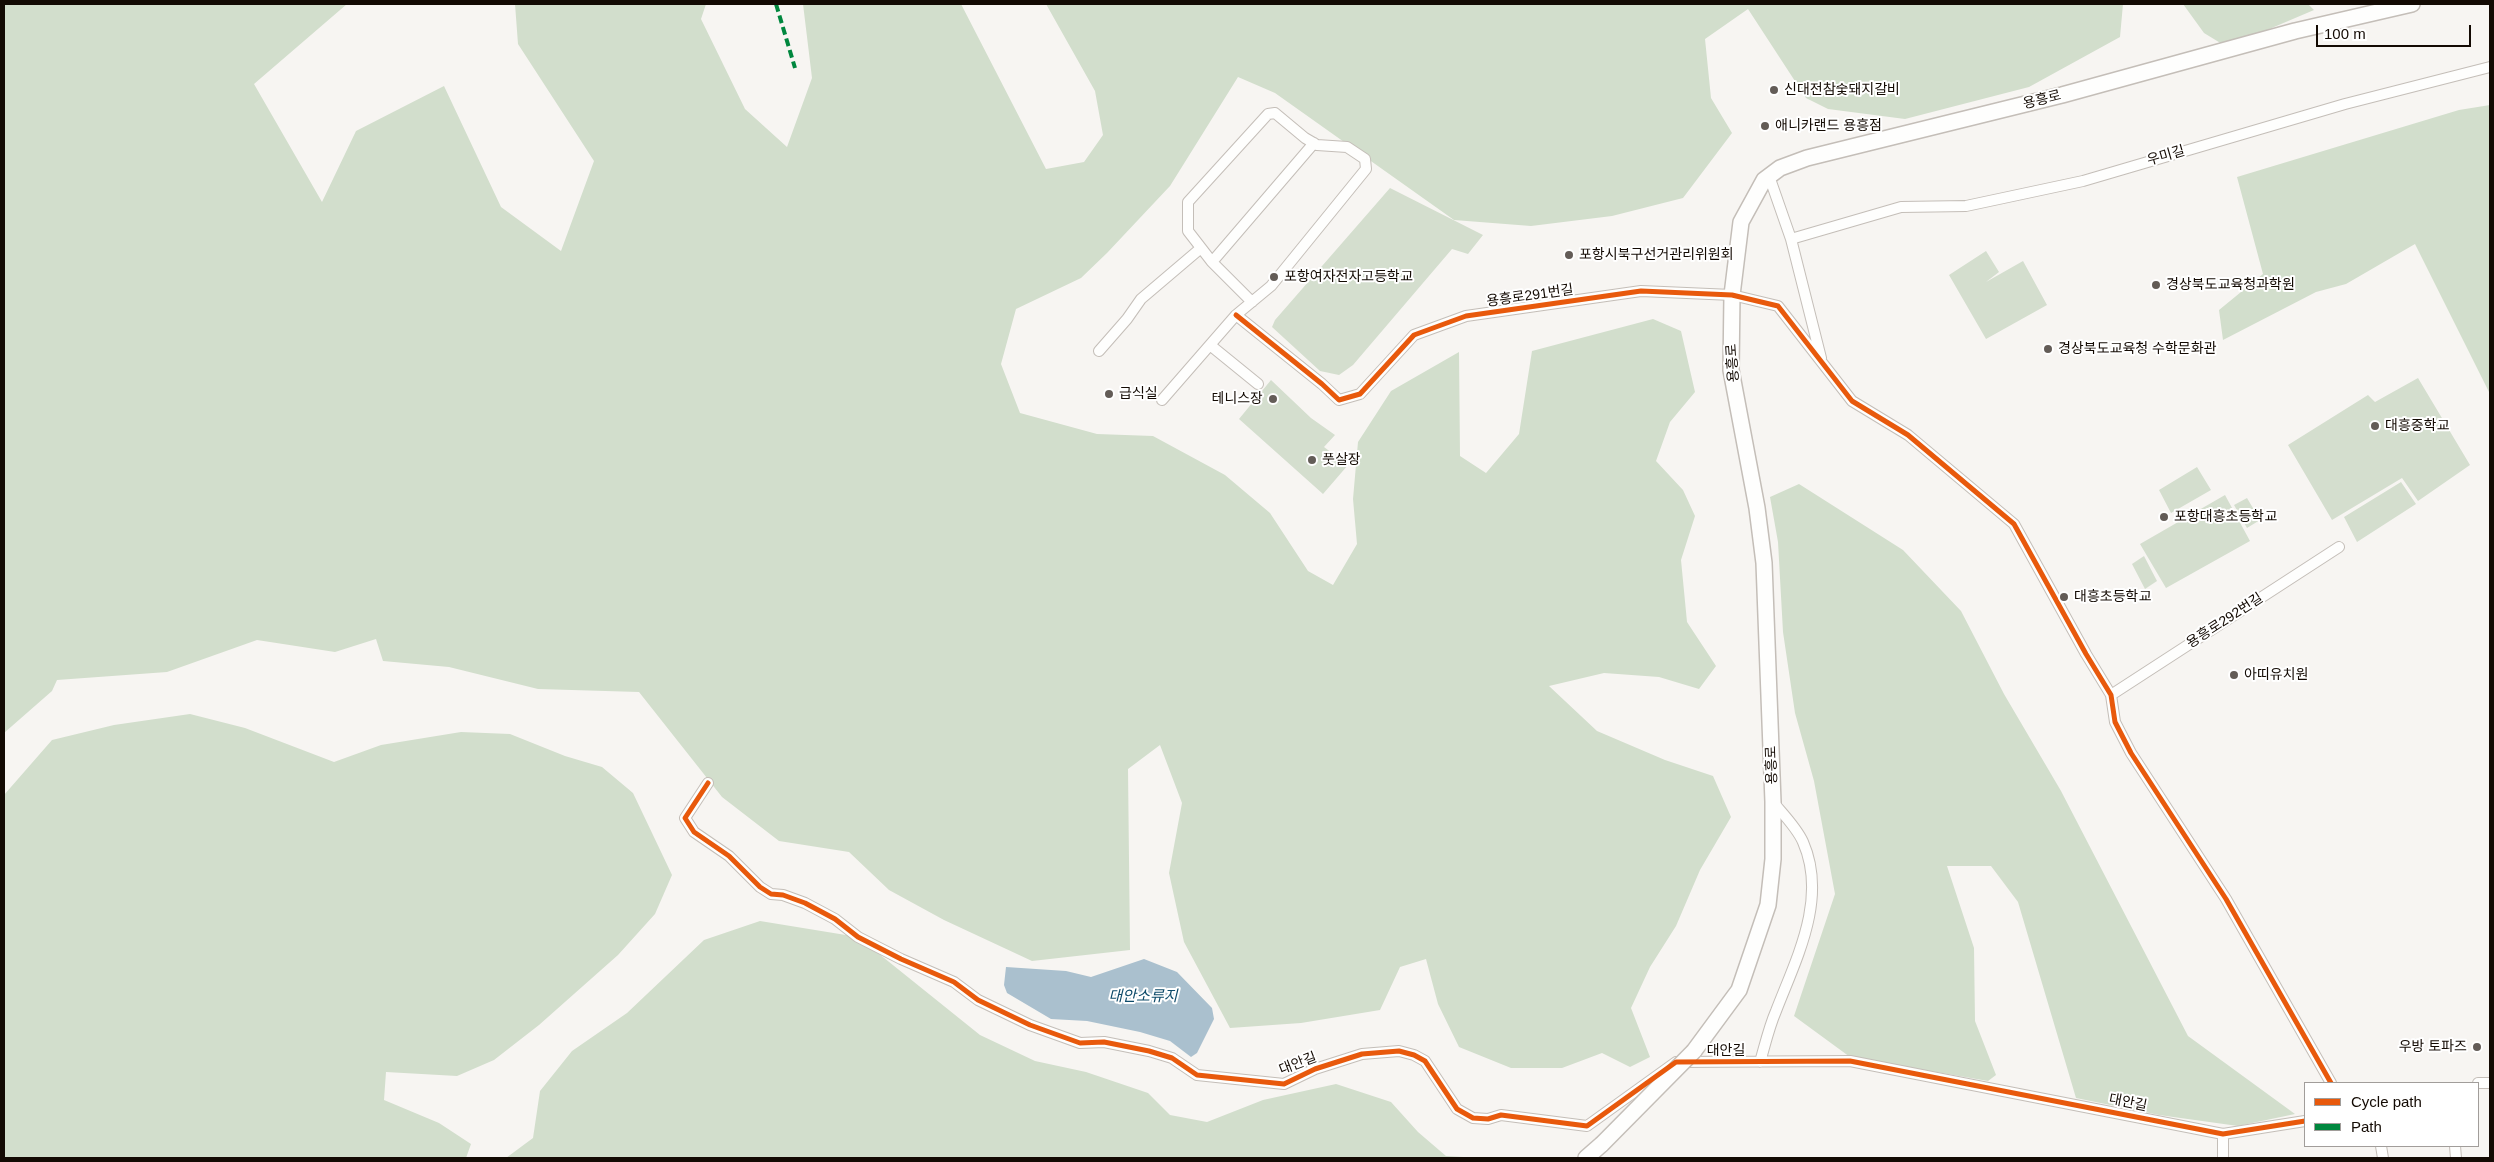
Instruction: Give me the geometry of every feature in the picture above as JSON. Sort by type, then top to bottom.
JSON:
[{"type":"main road","name":"용흥로","points":[[1586,1158],[1694,1052],[1739,990],[1768,904],[1773,859],[1773,802],[1764,563],[1757,508],[1731,370],[1732,295],[1741,222],[1764,180],[1780,168],[1807,158],[2062,95],[2295,31],[2412,4]]},
{"type":"street","name":"우미길","points":[[1791,239],[1901,208],[1966,206],[2083,181],[2345,104],[2490,67]]},
{"type":"street","points":[[1162,400],[1236,315],[1252,302],[1271,286],[1366,169],[1365,159],[1346,147],[1314,143],[1275,113],[1268,114],[1188,202],[1188,231],[1212,262],[1252,302]]},
{"type":"street","points":[[1212,262],[1314,143]]},
{"type":"street","points":[[1769,176],[1791,239],[1822,361]]},
{"type":"street","points":[[1099,351],[1128,319],[1141,299],[1201,248]]},
{"type":"street","name":"용흥로291번길","points":[[1236,315],[1322,384],[1339,400],[1360,394],[1414,336],[1466,316],[1641,291],[1732,295],[1778,306],[1852,401],[1908,435],[2014,524],[2086,654],[2111,694]]},
{"type":"street","points":[[1210,345],[1258,384]]},
{"type":"street","name":"용흥로292번길","points":[[2111,694],[2339,547]]},
{"type":"street","points":[[2111,694],[2115,722],[2131,753],[2226,898],[2330,1082]]},
{"type":"street","name":"대안길","points":[[708,783],[685,818],[694,832],[729,856],[760,887],[771,894],[783,895],[835,919],[858,937],[901,959],[954,982],[978,1000],[1030,1025],[1080,1043],[1104,1042],[1149,1051],[1172,1058],[1197,1075],[1284,1084],[1315,1068],[1362,1054],[1399,1051],[1414,1055],[1425,1061],[1457,1108],[1473,1118],[1488,1118],[1501,1115],[1587,1126],[1676,1062],[1850,1061],[2223,1134],[2304,1121]]},
{"type":"street","points":[[1760,1062],[1805,934],[1814,882],[1803,841],[1773,802]]},
{"type":"street","points":[[2223,1134],[2223,1158]]},
{"type":"green space","points":[[4,4],[347,4],[254,84],[322,202],[356,131],[444,86],[501,207],[561,251],[594,161],[518,44],[515,4],[706,4],[701,19],[745,109],[787,147],[812,78],[803,4],[961,4],[1046,169],[1084,162],[1103,135],[1095,91],[1046,4],[2123,4],[2120,37],[2029,87],[1905,119],[1828,109],[1806,98],[1748,9],[1705,39],[1711,98],[1732,133],[1683,198],[1612,216],[1531,226],[1454,220],[1275,93],[1238,77],[1170,186],[1107,253],[1081,278],[1016,309],[1001,364],[1020,413],[1097,434],[1153,436],[1225,475],[1270,513],[1308,571],[1333,585],[1357,544],[1353,499],[1358,442],[1391,391],[1459,352],[1460,456],[1486,473],[1519,434],[1532,351],[1653,319],[1681,331],[1695,392],[1670,422],[1656,461],[1683,490],[1695,516],[1681,560],[1687,622],[1716,666],[1699,689],[1659,677],[1604,673],[1549,686],[1597,731],[1665,760],[1713,776],[1731,817],[1700,870],[1676,926],[1650,967],[1631,1008],[1650,1057],[1630,1067],[1602,1053],[1562,1068],[1511,1068],[1459,1047],[1438,1004],[1426,959],[1400,967],[1380,1010],[1301,1023],[1230,1028],[1184,942],[1169,873],[1182,803],[1160,745],[1128,769],[1130,950],[1032,961],[944,920],[889,890],[849,852],[779,841],[722,797],[639,692],[538,689],[449,667],[383,661],[376,639],[335,652],[257,640],[167,672],[57,680],[52,691],[4,733]]},
{"type":"green space","points":[[2183,4],[2308,4],[2314,10],[2227,47],[2204,33]]},
{"type":"green space","points":[[2490,105],[2490,394],[2415,244],[2346,284],[2316,292],[2223,340],[2219,310],[2263,274],[2237,177],[2459,110]]},
{"type":"green space","points":[[1390,188],[1483,235],[1468,254],[1452,249],[1353,365],[1339,375],[1320,371],[1272,327],[1275,320]]},
{"type":"green space","points":[[1986,251],[1999,272],[1986,282],[2023,261],[2047,305],[1986,339],[1949,275]]},
{"type":"green space","points":[[2418,378],[2470,465],[2418,501],[2402,478],[2332,520],[2288,445],[2368,395],[2375,402]]},
{"type":"green space","points":[[1271,380],[1311,418],[1335,435],[1324,447],[1348,465],[1323,494],[1239,419]]},
{"type":"green space","points":[[2197,467],[2211,490],[2171,513],[2159,490]]},
{"type":"green space","points":[[2401,482],[2416,504],[2357,542],[2344,517]]},
{"type":"green space","points":[[1799,484],[1903,550],[1961,611],[2004,694],[2061,791],[2188,1036],[2295,1114],[2238,1126],[2159,1115],[2076,1098],[2018,902],[1991,866],[1947,866],[1974,948],[1975,1021],[1996,1075],[1988,1081],[1850,1057],[1794,1016],[1835,894],[1814,781],[1795,713],[1783,632],[1778,542],[1770,497]]},
{"type":"green space","points":[[2225,495],[2250,541],[2166,588],[2140,544]]},
{"type":"green space","points":[[2247,498],[2260,520],[2247,528],[2234,505]]},
{"type":"green space","points":[[2144,556],[2157,581],[2145,589],[2132,564]]},
{"type":"green space","points":[[190,714],[245,728],[334,762],[381,745],[461,732],[510,734],[565,756],[602,767],[633,793],[672,875],[655,914],[618,955],[539,1025],[494,1060],[457,1076],[386,1072],[384,1100],[439,1123],[471,1144],[466,1158],[4,1158],[4,795],[52,740],[114,725]]},
{"type":"green space","points":[[760,921],[858,937],[980,1035],[1035,1061],[1086,1072],[1148,1093],[1170,1115],[1207,1122],[1263,1100],[1336,1084],[1391,1102],[1418,1132],[1446,1156],[1481,1158],[506,1158],[533,1138],[540,1091],[572,1051],[627,1013],[704,940]]},
{"type":"water","name":"대안소류지","points":[[1144,959],[1177,972],[1212,1008],[1214,1019],[1197,1053],[1191,1057],[1170,1041],[1140,1032],[1087,1021],[1051,1019],[1007,993],[1004,985],[1006,967],[1066,971],[1091,977]]},
{"type":"marked path","points":[[776,4],[795,68]]},
{"type":"cycle path","points":[[1236,315],[1322,384],[1339,400],[1360,394],[1414,335],[1466,316],[1641,291],[1732,295],[1778,306],[1852,401],[1908,435],[2014,524],[2086,654],[2111,695],[2115,722],[2131,753],[2226,899],[2330,1082]]},
{"type":"cycle path","points":[[708,783],[685,818],[694,832],[729,856],[760,887],[771,894],[783,895],[805,903],[835,919],[858,937],[901,959],[954,982],[978,1000],[1030,1025],[1080,1043],[1104,1042],[1149,1051],[1172,1058],[1197,1075],[1284,1084],[1315,1069],[1362,1054],[1399,1051],[1414,1055],[1425,1061],[1457,1109],[1473,1118],[1488,1119],[1501,1115],[1587,1126],[1676,1062],[1850,1061],[2223,1134],[2304,1121]]},
{"type":"place","name":"신대전참숯돼지갈비","points":[[1774,90]]},
{"type":"place","name":"애니카랜드 용흥점","points":[[1765,126]]},
{"type":"place","name":"포항시북구선거관리위원회","points":[[1569,255]]},
{"type":"place","name":"포항여자전자고등학교","points":[[1274,277]]},
{"type":"place","name":"경상북도교육청과학원","points":[[2156,285]]},
{"type":"place","name":"경상북도교육청 수학문화관","points":[[2048,349]]},
{"type":"place","name":"급식실","points":[[1109,394]]},
{"type":"place","name":"테니스장","points":[[1273,399]]},
{"type":"place","name":"대흥중학교","points":[[2375,426]]},
{"type":"place","name":"풋살장","points":[[1312,460]]},
{"type":"place","name":"포항대흥초등학교","points":[[2164,517]]},
{"type":"place","name":"대흥초등학교","points":[[2064,597]]},
{"type":"place","name":"아띠유치원","points":[[2234,675]]},
{"type":"place","name":"우방 토파즈","points":[[2477,1047]]}]
